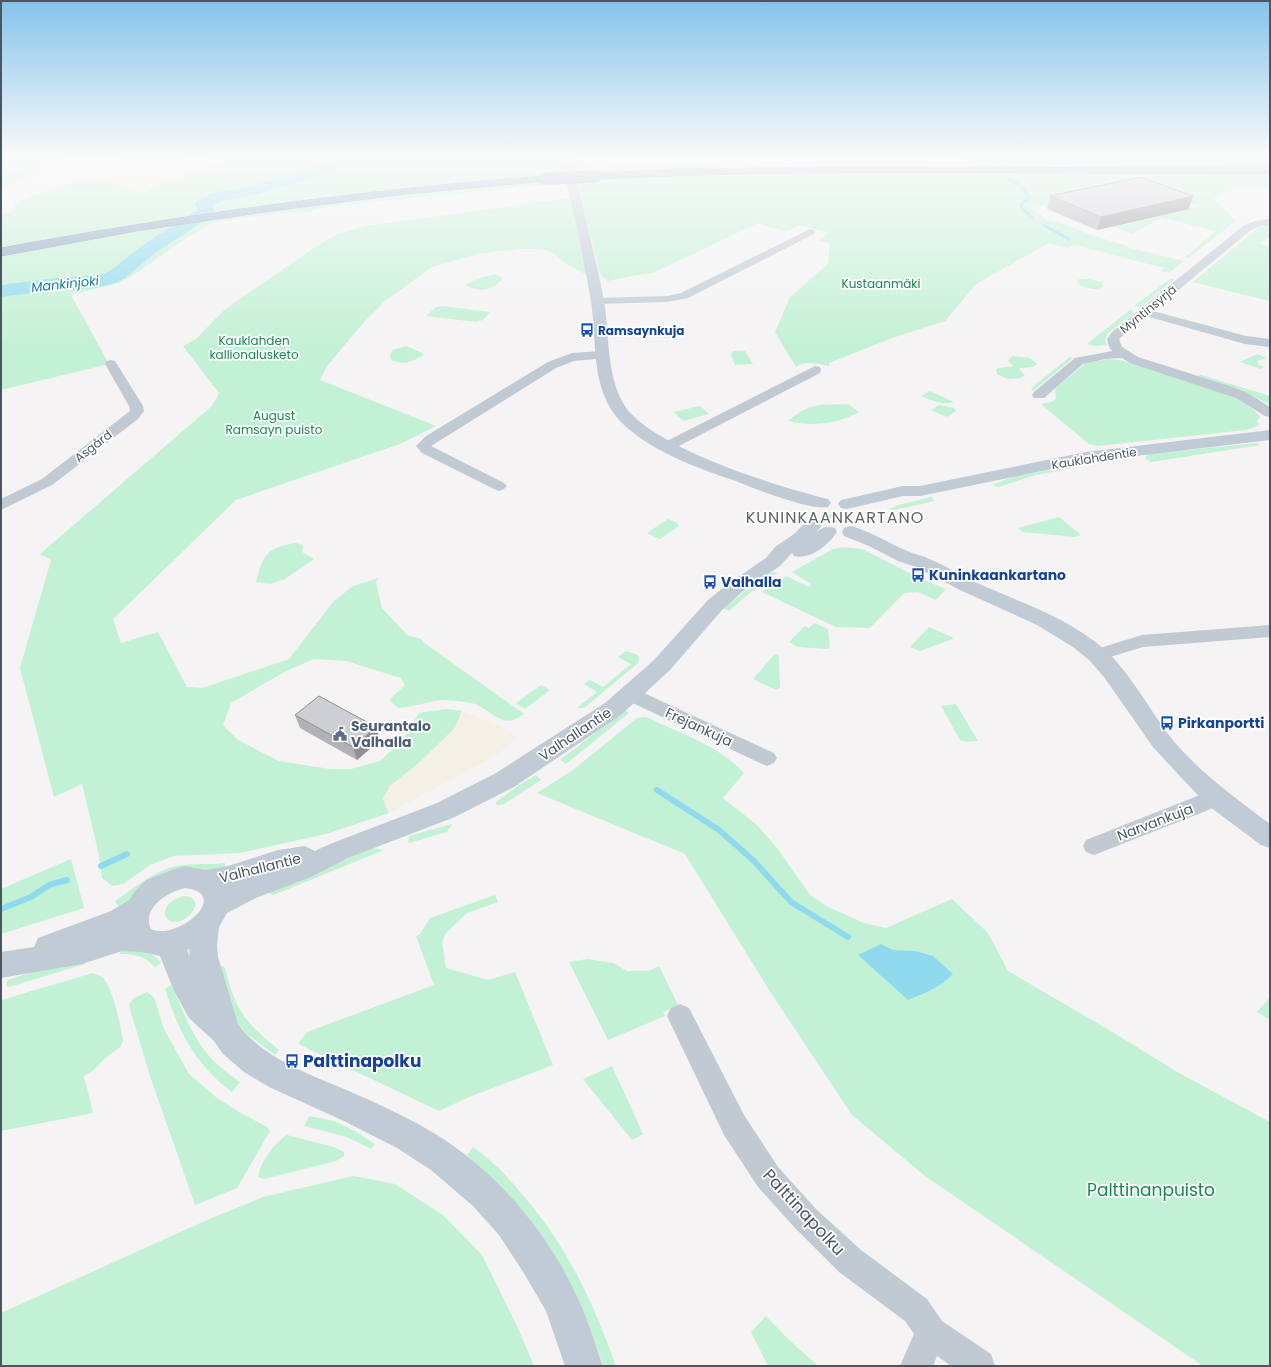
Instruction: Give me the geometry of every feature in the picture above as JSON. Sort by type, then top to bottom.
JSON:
[{"type":"highway","points":[[1,252],[181,220]]},
{"type":"street","points":[[581,220],[594,279],[603,355],[610,388],[616,405],[637,428],[668,446],[752,482],[760,490],[798,508],[816,524],[840,534],[860,524],[864,519],[858,510],[847,504]]},
{"type":"street","name":"Myntinsyrjä","points":[[1270,222],[1258,223],[1246,228],[1116,335],[1114,339],[1115,346],[1123,354],[1141,362],[1241,395],[1270,413]]},
{"type":"street","points":[[597,302],[667,299],[684,296],[810,232]]},
{"type":"street","points":[[1144,312],[1245,340],[1270,343]]},
{"type":"street","points":[[1039,394],[1079,362],[1105,355],[1123,354]]},
{"type":"street","points":[[499,486],[427,450],[423,446],[430,439],[552,365],[572,357],[603,355]]},
{"type":"street","name":"Asgård","points":[[1,505],[47,482],[133,416],[136,411],[136,406],[111,364]]},
{"type":"street","points":[[668,446],[815,370]]},
{"type":"street","name":"Kauklahdentie","points":[[752,482],[768,486],[796,497],[822,503],[834,502],[847,504],[903,491],[920,491],[1086,458],[1270,435]]},
{"type":"street","name":"Kauklahdentie","points":[[860,524],[881,506],[908,498],[920,491]]},
{"type":"street","name":"Valhallantie","points":[[209,904],[302,869],[339,851],[446,810],[500,782],[574,737],[631,694],[662,665],[715,605],[735,588],[773,562],[791,557],[814,544],[816,524],[812,508],[822,503]]},
{"type":"street","points":[[860,524],[876,542],[905,557],[923,563],[967,586],[1056,626],[1098,655],[1161,740],[1185,767],[1215,797],[1270,838]]},
{"type":"street","points":[[1098,655],[1142,641],[1270,631]]},
{"type":"street","name":"Frejankuja","points":[[631,694],[767,758]]},
{"type":"street","name":"Narvankuja","points":[[1094,846],[1215,797]]},
{"type":"street","points":[[225,1031],[204,957],[203,946],[209,904],[196,878],[185,877],[162,884],[151,891],[137,909],[134,918],[135,927],[139,934],[157,942],[176,955],[184,982],[198,1008],[225,1031],[234,1044],[255,1061],[280,1076],[355,1110],[408,1137],[442,1158],[485,1194],[511,1223],[538,1262],[561,1302],[584,1366]]},
{"type":"street","points":[[8,963],[82,950],[122,939],[157,942],[181,941],[194,934],[209,904]]},
{"type":"street","points":[[8,963],[121,919],[137,909]]},
{"type":"street","name":"Palttinapolku","points":[[680,1016],[734,1125],[768,1177],[806,1219],[850,1261],[916,1310],[931,1332],[979,1366]]},
{"type":"street","points":[[916,1366],[931,1332]]},
{"type":"green space","points":[[1,220],[169,220],[71,236],[1,249]]},
{"type":"green space","points":[[202,220],[230,220],[214,222],[188,237],[132,276],[119,283],[71,295],[109,364],[1,390],[1,255]]},
{"type":"green space","name":"August Ramsayn puisto","points":[[410,220],[575,220],[587,275],[566,264],[552,252],[541,249],[520,249],[477,254],[432,267],[385,301],[364,322],[327,366],[320,380],[436,426],[400,444],[236,500],[113,619],[121,643],[158,632],[187,687],[202,688],[289,659],[333,602],[353,586],[379,578],[376,582],[382,608],[407,635],[421,639],[423,642],[524,714],[509,721],[503,720],[485,709],[471,703],[448,700],[440,700],[398,708],[389,700],[405,685],[401,678],[346,661],[314,659],[286,671],[231,703],[223,725],[238,740],[279,761],[330,769],[351,769],[380,761],[402,741],[419,713],[447,709],[462,711],[455,728],[419,763],[390,786],[383,799],[389,813],[326,834],[240,853],[174,856],[150,865],[123,884],[112,886],[102,878],[98,851],[82,784],[54,797],[20,668],[51,560],[40,554],[212,406],[219,393],[183,346],[196,339],[222,312],[238,300],[317,246],[335,235],[365,226]]},
{"type":"green space","name":"Kustaanmäki","points":[[587,220],[1046,220],[1062,223],[1088,234],[1128,246],[1126,247],[1184,261],[1169,273],[1162,271],[1164,268],[1074,245],[1068,248],[1049,243],[976,284],[945,321],[892,338],[829,363],[829,366],[808,363],[796,367],[775,332],[790,297],[828,264],[830,244],[818,240],[829,233],[800,225],[788,231],[784,231],[758,223],[655,272],[607,281],[600,274]]},
{"type":"green space","name":"Kustaanmäki","points":[[1140,220],[1158,220],[1132,234],[1113,226]]},
{"type":"green space","name":"Kustaanmäki","points":[[1169,220],[1236,221],[1188,258],[1185,257],[1216,231]]},
{"type":"green space","points":[[1263,224],[1270,224],[1270,237],[1259,244],[1270,247],[1270,301],[1193,282]]},
{"type":"green space","points":[[494,274],[503,278],[495,286],[490,288],[480,290],[470,288],[465,285],[477,279]]},
{"type":"green space","points":[[1171,278],[1175,279],[1141,307],[1134,306]]},
{"type":"green space","points":[[1079,279],[1102,282],[1103,286],[1098,289],[1088,288],[1078,284],[1077,281]]},
{"type":"green space","points":[[443,306],[490,312],[483,320],[476,322],[426,316],[436,307]]},
{"type":"green space","points":[[1130,310],[1134,313],[1107,334],[1105,341],[1107,345],[1094,346],[1087,344]]},
{"type":"green space","points":[[663,328],[685,330],[680,336],[664,338]]},
{"type":"green space","points":[[406,346],[424,355],[404,363],[391,360],[390,355],[393,350]]},
{"type":"green space","points":[[734,351],[745,351],[753,364],[735,365],[731,354]]},
{"type":"green space","points":[[1257,354],[1266,358],[1257,361],[1259,365],[1264,367],[1261,369],[1240,362]]},
{"type":"green space","points":[[1012,356],[1030,358],[1037,364],[1033,367],[1020,368],[1019,369],[1025,375],[1021,378],[1008,379],[997,374],[996,370],[998,368],[1014,366],[1008,361]]},
{"type":"green space","points":[[1070,357],[1073,358],[1033,391],[1031,390],[1035,385]]},
{"type":"green space","points":[[1108,359],[1121,360],[1154,369],[1217,390],[1250,407],[1260,417],[1257,421],[1259,424],[1258,426],[1246,430],[1097,446],[1089,444],[1041,404],[1054,400],[1056,398],[1055,391],[1057,387],[1086,363]]},
{"type":"green space","points":[[1198,374],[1270,396],[1270,405],[1242,390],[1199,376]]},
{"type":"green space","points":[[930,391],[954,402],[942,403],[921,396]]},
{"type":"green space","points":[[848,404],[859,412],[833,422],[805,424],[788,421],[803,410],[816,406]]},
{"type":"green space","points":[[939,405],[954,408],[956,411],[947,417],[931,410]]},
{"type":"green space","points":[[700,406],[709,414],[683,421],[674,412]]},
{"type":"green space","points":[[1257,443],[1261,445],[1151,462],[1146,459],[1146,456],[1150,454]]},
{"type":"green space","points":[[1078,467],[1036,475],[998,487],[992,485],[1018,475]]},
{"type":"green space","points":[[932,497],[934,501],[895,510],[889,509],[898,505]]},
{"type":"green space","points":[[837,513],[845,516],[844,521],[837,523],[828,519],[829,514]]},
{"type":"green space","points":[[1059,517],[1081,535],[1075,537],[1023,532],[1018,528]]},
{"type":"green space","points":[[668,519],[677,523],[679,526],[660,539],[647,533]]},
{"type":"green space","points":[[296,543],[303,545],[302,552],[314,559],[285,579],[270,584],[256,582],[264,559],[272,550]]},
{"type":"green space","points":[[842,547],[862,549],[921,579],[946,589],[936,600],[918,592],[904,593],[870,628],[836,627],[762,592],[786,576],[809,587],[811,584],[792,572],[833,549]]},
{"type":"green space","points":[[769,573],[777,573],[751,592],[729,611],[723,608]]},
{"type":"green space","points":[[814,623],[828,629],[830,647],[827,649],[798,647],[789,642],[805,626],[809,628]]},
{"type":"green space","points":[[929,627],[952,637],[953,639],[920,651],[910,647]]},
{"type":"green space","points":[[626,651],[636,654],[639,657],[638,663],[584,708],[577,708],[597,692],[584,684],[590,680],[603,687],[631,664],[618,657]]},
{"type":"green space","points":[[775,654],[779,655],[780,688],[776,690],[753,679]]},
{"type":"green space","points":[[541,685],[550,690],[525,709],[516,703]]},
{"type":"green space","points":[[956,704],[978,741],[966,742],[960,740],[941,706]]},
{"type":"green space","points":[[625,710],[629,713],[566,764],[560,760]]},
{"type":"green space","name":"Palttinanpuisto","points":[[646,717],[711,748],[734,763],[744,773],[723,798],[757,825],[777,848],[810,895],[828,907],[864,923],[886,928],[952,899],[988,933],[1008,971],[1179,1073],[1270,1122],[1270,1366],[1203,1366],[925,1176],[852,1115],[771,993],[685,854],[537,793],[573,770],[637,718]]},
{"type":"green space","points":[[536,775],[541,780],[504,804],[498,805],[495,803],[519,785]]},
{"type":"green space","points":[[452,824],[447,832],[409,843],[408,842],[409,836]]},
{"type":"green space","points":[[373,848],[384,850],[276,894],[272,895],[269,892],[271,889]]},
{"type":"green space","points":[[71,859],[84,908],[1,934],[1,889]]},
{"type":"green space","points":[[225,863],[224,872],[158,880],[119,907],[115,901],[148,878],[165,870],[189,864]]},
{"type":"green space","points":[[495,895],[498,902],[467,913],[446,933],[442,942],[446,968],[488,980],[515,972],[553,1065],[469,1097],[439,1111],[298,1044],[307,1032],[434,985],[416,936],[420,934],[430,918]]},
{"type":"green space","points":[[183,896],[192,898],[195,903],[194,909],[184,920],[177,922],[170,921],[165,915],[166,908],[173,900]]},
{"type":"green space","points":[[121,947],[148,953],[157,958],[161,963],[155,967],[147,960],[139,956],[120,954]]},
{"type":"green space","points":[[84,956],[85,964],[9,987],[7,986],[7,980]]},
{"type":"green space","points":[[587,959],[613,963],[627,971],[648,971],[659,966],[678,1005],[663,1012],[665,1016],[608,1040],[569,962]]},
{"type":"green space","points":[[223,966],[225,968],[233,995],[243,1015],[258,1032],[279,1050],[275,1055],[248,1035],[238,1024],[215,969]]},
{"type":"green space","points":[[93,973],[103,978],[107,984],[113,999],[123,1041],[120,1047],[104,1059],[94,1070],[84,1076],[93,1113],[1,1131],[1,1000]]},
{"type":"green space","points":[[171,985],[200,1044],[217,1064],[240,1082],[232,1092],[207,1070],[182,1033],[165,989]]},
{"type":"green space","points":[[147,992],[154,997],[164,1029],[189,1074],[217,1098],[267,1127],[270,1131],[237,1188],[195,1205],[150,1076],[130,1009],[129,1004],[134,998]]},
{"type":"green space","points":[[1270,997],[1270,1020],[1257,1012]]},
{"type":"green space","points":[[612,1066],[643,1134],[632,1140],[583,1079]]},
{"type":"green space","points":[[309,1116],[334,1121],[355,1131],[375,1144],[371,1149],[347,1137],[304,1126]]},
{"type":"green space","points":[[287,1135],[334,1147],[344,1152],[344,1156],[336,1161],[264,1179],[258,1177],[262,1165],[269,1153],[282,1138]]},
{"type":"green space","points":[[473,1147],[493,1163],[510,1180],[538,1213],[552,1234],[588,1296],[616,1366],[604,1366],[562,1269],[536,1227],[518,1205],[467,1155]]},
{"type":"green space","points":[[353,1176],[395,1184],[443,1215],[482,1255],[518,1328],[534,1366],[1,1366],[1,1313],[207,1220],[263,1197]]},
{"type":"green space","points":[[766,1316],[787,1338],[818,1366],[768,1366],[751,1332]]},
{"type":"sand","points":[[462,711],[504,728],[518,738],[498,754],[389,813],[383,799],[390,786],[419,763],[455,728]]},
{"type":"water","points":[[881,944],[893,950],[915,951],[933,956],[953,974],[938,986],[908,1000],[858,955]]},
{"type":"building","points":[[319,696],[376,727],[353,747],[295,715]]},
{"type":"waterway","name":"Mankinjoki","points":[[1,291],[56,284],[96,282],[108,279],[118,274],[149,249],[194,220]]},
{"type":"waterway","points":[[1045,226],[1069,239]]},
{"type":"waterway","points":[[657,790],[719,830],[754,861],[791,902],[848,937]]},
{"type":"waterway","points":[[101,866],[127,854]]},
{"type":"waterway","points":[[1,909],[31,897],[49,885],[67,880]]},
{"type":"place","name":"Ramsaynkuja","points":[[587,330]]},
{"type":"place","name":"Kuninkaankartano","points":[[918,575]]},
{"type":"place","name":"Valhalla","points":[[710,582]]},
{"type":"place","name":"Pirkanportti","points":[[1167,723]]},
{"type":"place","name":"Seurantalo Valhalla","points":[[340,734]]},
{"type":"place","name":"Palttinapolku","points":[[292,1061]]},
{"type":"district","name":"KUNINKAANKARTANO","points":[[835,517]]},
{"type":"park label","name":"Kauklahden kallionalusketo","points":[[254,347]]}]
